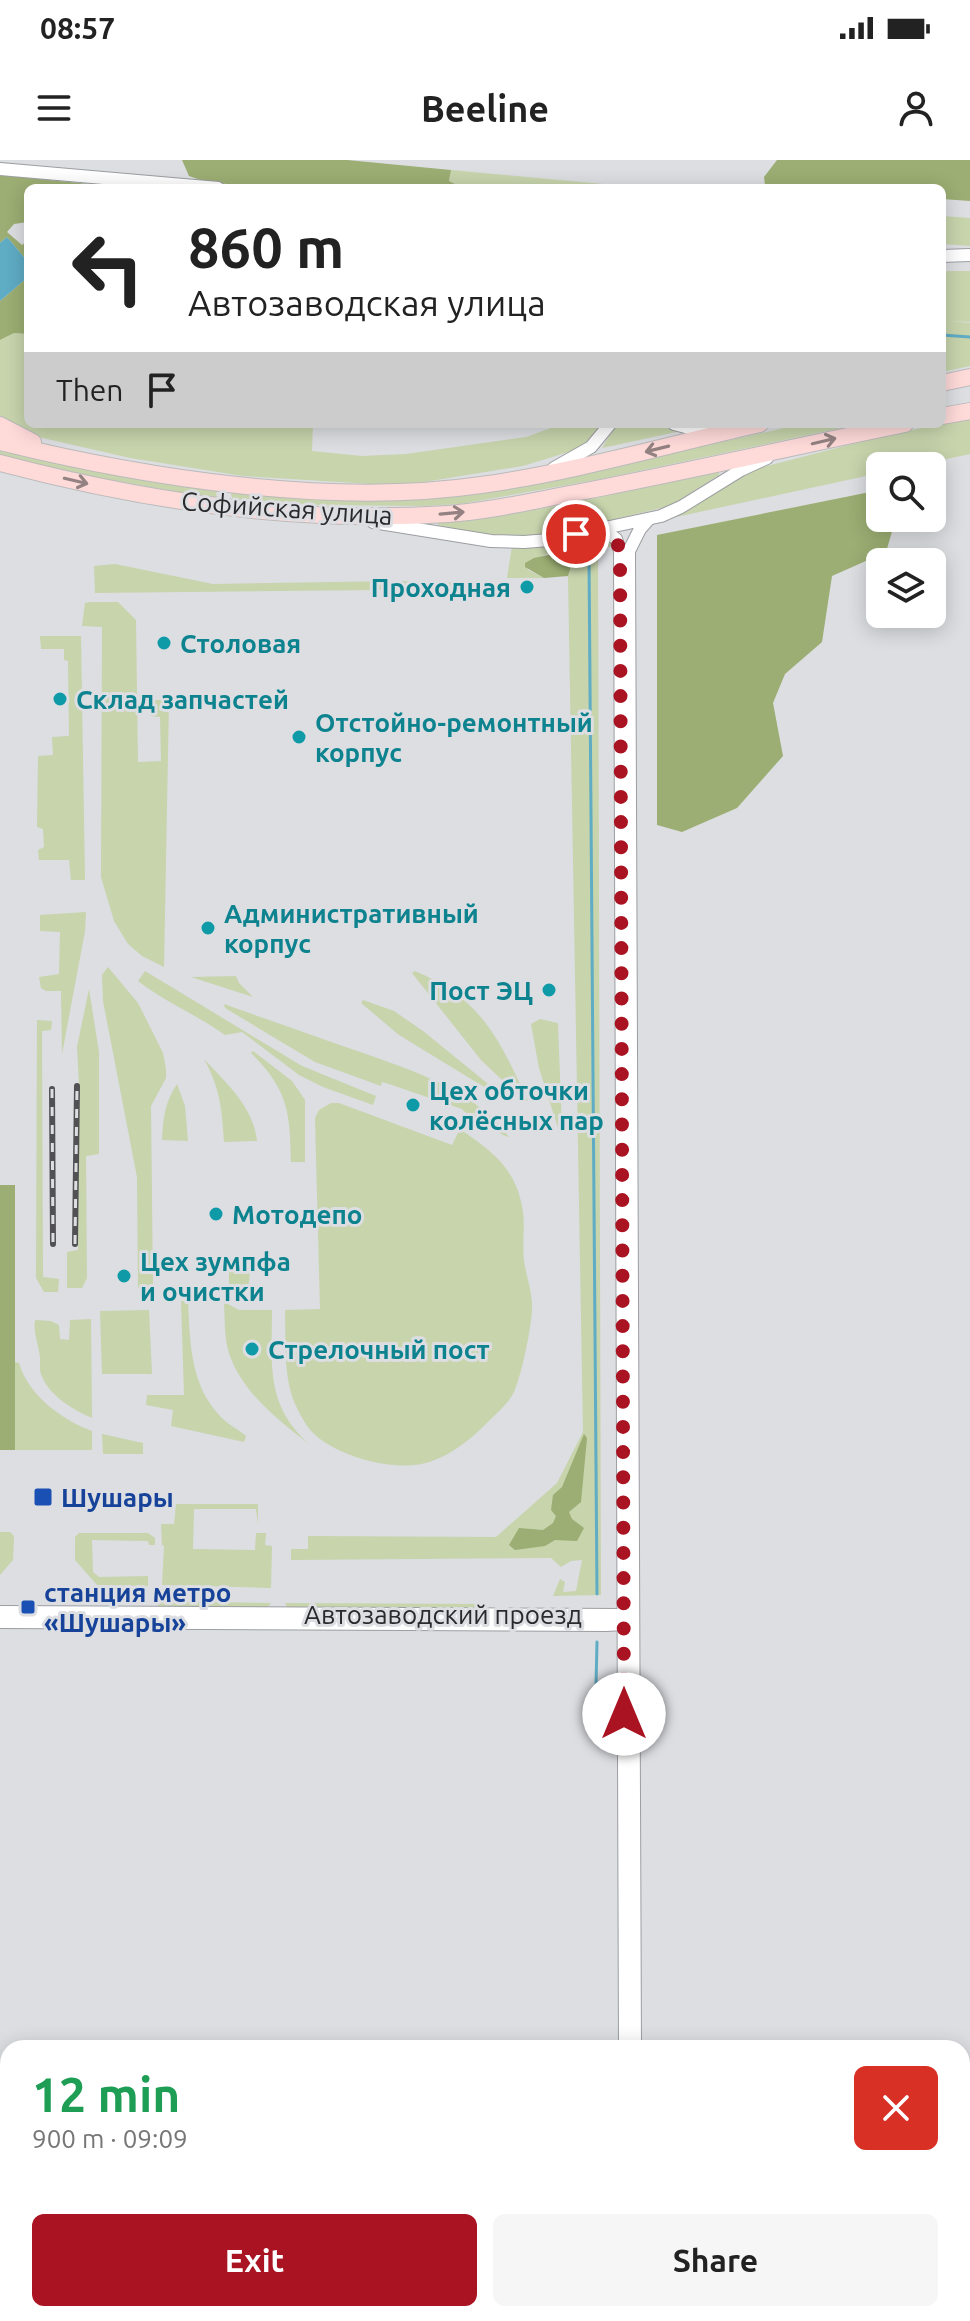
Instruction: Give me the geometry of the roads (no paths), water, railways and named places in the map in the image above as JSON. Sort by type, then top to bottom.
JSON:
[{"type":"main road","points":[[946,382],[970,377]]},
{"type":"main road","points":[[946,415],[970,411]]},
{"type":"main road","points":[[0,425],[26,440],[83,461]]},
{"type":"main road","name":"Софийская улица","points":[[0,442],[83,461],[232,484],[417,492],[480,486],[625,457],[743,428]]},
{"type":"main road","name":"Софийская улица","points":[[0,463],[133,494],[229,509],[346,517],[439,514],[490,508],[886,428]]},
{"type":"main road","points":[[229,509],[225,493],[232,484]]},
{"type":"street","points":[[0,169],[172,184]]},
{"type":"street","points":[[946,256],[970,255]]},
{"type":"street","points":[[545,473],[591,447],[607,428]]},
{"type":"street","points":[[689,428],[739,429]]},
{"type":"street","points":[[346,517],[496,541],[549,540],[649,519],[681,507],[741,470],[783,450]]},
{"type":"street","points":[[625,2040],[629,551],[649,519]]},
{"type":"street","points":[[603,529],[616,539],[620,551],[627,1619],[635,2040]]},
{"type":"street","name":"Автозаводский проезд","points":[[0,1612],[627,1619]]},
{"type":"street","name":"Автозаводский проезд","points":[[0,1622],[627,1619]]},
{"type":"water","points":[[7,237],[24,257],[24,280],[0,301],[0,243]]},
{"type":"waterway","points":[[946,335],[970,337]]},
{"type":"waterway","points":[[589,555],[597,1594]]},
{"type":"waterway","points":[[596,1685],[597,1642]]},
{"type":"railway","points":[[75,1244],[77,1086]]},
{"type":"railway","points":[[52,1089],[53,1244]]},
{"type":"place","name":"Проходная","points":[[527,587]]},
{"type":"place","name":"Столовая","points":[[164,643]]},
{"type":"place","name":"Склад запчастей","points":[[60,699]]},
{"type":"place","name":"Отстойно-ремонтный корпус","points":[[299,737]]},
{"type":"place","name":"Административный корпус","points":[[208,928]]},
{"type":"place","name":"Пост ЭЦ","points":[[549,990]]},
{"type":"place","name":"Цех обточки колёсных пар","points":[[413,1105]]},
{"type":"place","name":"Мотодепо","points":[[216,1214]]},
{"type":"place","name":"Цех зумпфа и очистки","points":[[124,1276]]},
{"type":"place","name":"Стрелочный пост","points":[[252,1349]]},
{"type":"place","name":"Шушары","points":[[43,1497]]},
{"type":"place","name":"станция метро «Шушары»","points":[[28,1607]]}]
